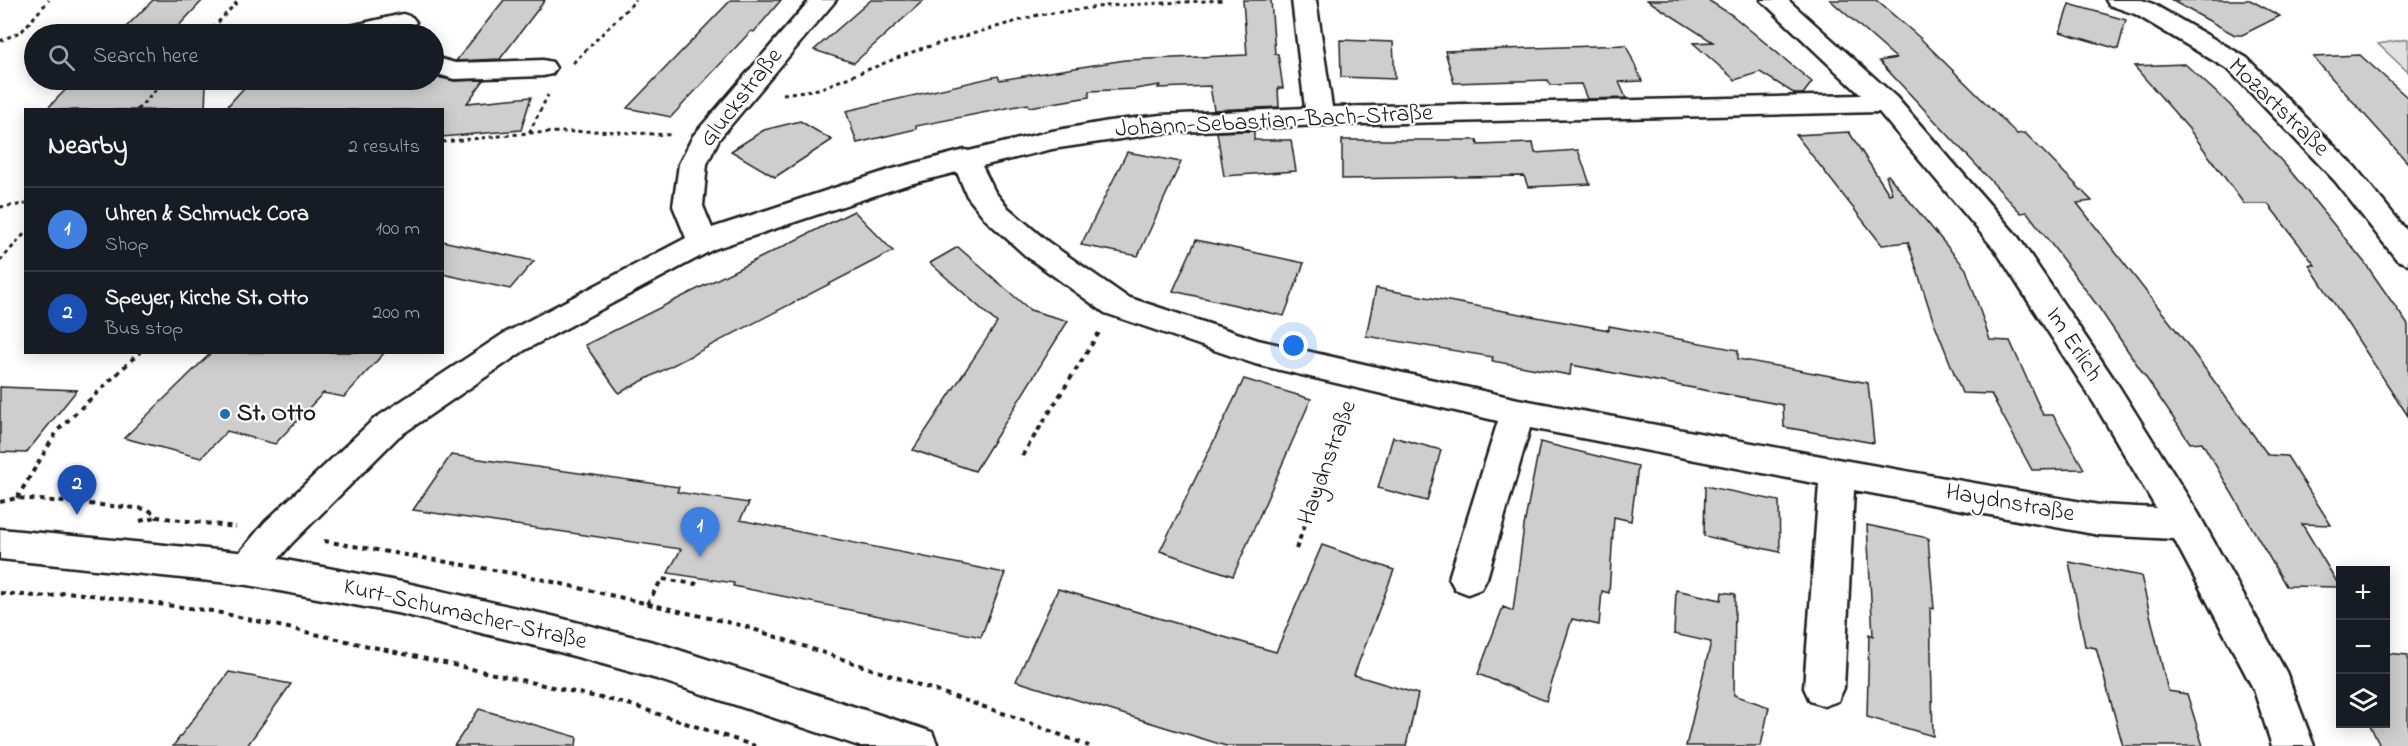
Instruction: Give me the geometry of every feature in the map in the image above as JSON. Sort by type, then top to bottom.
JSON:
[{"type":"street","name":"Gluckstraße","points":[[703,242],[688,206],[693,164],[707,136],[824,0]]},
{"type":"street","points":[[1304,0],[1320,116]]},
{"type":"street","name":"Im Erlich","points":[[1773,0],[1886,103],[2007,244],[2106,394],[2185,524],[2272,685],[2293,746]]},
{"type":"street","name":"Mozartstraße","points":[[2118,0],[2144,9],[2238,63],[2345,174],[2408,253]]},
{"type":"street","points":[[384,24],[403,19]]},
{"type":"street","points":[[444,68],[454,70],[555,74]]},
{"type":"street","name":"Johann-Sebastian-Bach-Straße","points":[[248,568],[278,533],[386,428],[514,342],[703,242],[900,177],[965,159],[1109,130],[1191,122],[1320,116],[1886,103]]},
{"type":"street","name":"Haydnstraße","points":[[965,159],[982,196],[997,214],[1037,249],[1116,305],[1255,352],[1518,412],[1837,473],[2098,520],[2185,524]]},
{"type":"street","points":[[1468,578],[1518,412]]},
{"type":"street","points":[[1824,688],[1837,473]]},
{"type":"street","name":"Kurt-Schumacher-Straße","points":[[0,544],[248,568],[402,598],[552,633],[657,661],[917,746]]},
{"type":"path","points":[[30,24],[50,0]]},
{"type":"path","points":[[216,24],[239,0]]},
{"type":"path","points":[[529,134],[555,74],[636,0]]},
{"type":"path","points":[[743,92],[781,94],[819,89],[920,49],[1038,15],[1105,6],[1225,0]]},
{"type":"path","points":[[0,40],[11,39],[24,30]]},
{"type":"path","points":[[139,108],[156,90]]},
{"type":"path","points":[[444,142],[529,134],[598,131],[707,136]]},
{"type":"path","points":[[0,207],[24,204]]},
{"type":"path","points":[[0,261],[24,234]]},
{"type":"path","points":[[1022,456],[1116,305]]},
{"type":"path","points":[[17,498],[58,430],[138,354]]},
{"type":"path","name":"Haydnstraße","points":[[1296,549],[1359,376]]},
{"type":"path","points":[[647,604],[662,579],[695,584],[698,577]]},
{"type":"path","points":[[0,593],[48,597],[67,592],[212,611],[628,704],[754,746]]},
{"type":"shaded area","points":[[2408,39],[2408,72],[2378,44]]},
{"type":"building","points":[[153,0],[203,0],[180,24],[129,24]]},
{"type":"building","points":[[504,0],[545,0],[500,59],[456,61]]},
{"type":"building","points":[[731,0],[781,0],[754,32],[751,31],[671,117],[627,108]]},
{"type":"building","points":[[871,0],[924,0],[854,63],[814,50]]},
{"type":"building","points":[[1243,0],[1271,0],[1275,54],[1278,54],[1283,88],[1278,88],[1279,107],[1214,110],[1210,86],[1158,88],[1160,85],[1135,89],[1089,91],[1089,97],[1029,107],[1028,104],[916,126],[916,129],[857,143],[846,111],[998,76],[1000,80],[1125,60],[1247,55]]},
{"type":"building","points":[[1647,0],[1708,0],[1732,15],[1812,82],[1803,94],[1795,94],[1760,72],[1735,80],[1693,43],[1713,42]]},
{"type":"building","points":[[1830,0],[1876,0],[1919,37],[2017,134],[2025,133],[2092,201],[2077,203],[2187,344],[2268,455],[2287,456],[2331,525],[2302,524],[2336,580],[2336,587],[2286,586],[2202,442],[2190,443],[2097,305],[2027,212],[2021,213],[1879,61],[1896,58]]},
{"type":"building","points":[[2171,0],[2250,0],[2280,16],[2242,35],[2235,35]]},
{"type":"building","points":[[2069,4],[2126,20],[2118,49],[2060,32]]},
{"type":"building","points":[[1340,40],[1393,42],[1395,79],[1341,77]]},
{"type":"building","points":[[1626,45],[1642,81],[1619,82],[1626,98],[1587,99],[1581,84],[1550,85],[1548,80],[1454,83],[1445,51]]},
{"type":"building","points":[[2360,55],[2408,98],[2408,163],[2313,57]]},
{"type":"building","points":[[2185,64],[2229,104],[2287,167],[2365,263],[2408,325],[2408,416],[2309,265],[2315,265],[2268,204],[2244,204],[2189,129],[2134,66]]},
{"type":"building","points":[[444,78],[454,81],[484,80],[467,103],[531,97],[521,130],[444,137],[444,108],[226,108],[242,90],[444,90]]},
{"type":"building","points":[[65,90],[206,90],[205,108],[48,108]]},
{"type":"building","points":[[800,121],[832,140],[775,177],[731,151],[764,130]]},
{"type":"building","points":[[1254,131],[1254,140],[1291,140],[1296,171],[1224,176],[1217,132]]},
{"type":"building","points":[[1849,132],[1889,194],[1892,193],[1886,176],[1888,175],[1966,269],[1990,340],[2010,341],[2043,415],[2053,415],[2084,469],[2032,470],[1991,394],[1962,393],[1932,317],[1908,242],[1882,245],[1796,135]]},
{"type":"building","points":[[1342,140],[1477,140],[1478,145],[1533,143],[1535,153],[1578,150],[1590,184],[1528,187],[1524,176],[1342,179]]},
{"type":"building","points":[[1127,152],[1181,162],[1138,256],[1081,245]]},
{"type":"building","points":[[854,211],[893,251],[619,393],[585,345]]},
{"type":"building","points":[[1196,240],[1304,263],[1284,316],[1173,291]]},
{"type":"building","points":[[444,241],[534,261],[510,289],[444,274]]},
{"type":"building","points":[[958,247],[1030,310],[1068,321],[975,471],[913,450],[997,323],[930,263]]},
{"type":"building","points":[[1376,288],[1609,330],[1609,326],[1738,350],[1738,359],[1868,383],[1874,443],[1784,427],[1783,405],[1571,365],[1570,375],[1492,361],[1493,357],[1366,336]]},
{"type":"building","name":"St. Otto","points":[[210,354],[383,354],[344,397],[323,393],[275,444],[227,431],[201,458],[124,438]]},
{"type":"building","points":[[1244,379],[1311,399],[1233,576],[1160,551]]},
{"type":"building","points":[[0,387],[77,390],[26,453],[0,452]]},
{"type":"building","points":[[1393,437],[1441,450],[1427,501],[1378,488]]},
{"type":"building","points":[[1540,442],[1638,466],[1631,521],[1614,517],[1609,593],[1602,591],[1599,625],[1572,619],[1546,701],[1478,674],[1503,607],[1513,611],[1524,526]]},
{"type":"building","points":[[451,455],[679,487],[677,492],[749,503],[740,520],[1005,573],[981,637],[733,586],[734,583],[668,573],[681,549],[413,510]]},
{"type":"building","points":[[1705,486],[1779,501],[1780,552],[1704,536]]},
{"type":"building","points":[[1867,525],[1928,538],[1934,609],[1930,608],[1933,736],[1867,717],[1869,634],[1873,636]]},
{"type":"building","points":[[1322,545],[1394,570],[1354,675],[1418,694],[1406,746],[1226,746],[1016,681],[1058,589],[1276,652]]},
{"type":"building","points":[[2069,562],[2141,576],[2168,691],[2187,694],[2203,746],[2123,746],[2096,648],[2085,646]]},
{"type":"building","points":[[1676,590],[1721,600],[1722,592],[1735,594],[1734,695],[1769,707],[1761,746],[1686,746],[1711,642],[1674,634]]},
{"type":"building","points":[[2390,653],[2408,655],[2408,746],[2380,746],[2371,728],[2390,728]]},
{"type":"building","points":[[229,672],[291,684],[247,746],[173,746]]},
{"type":"building","points":[[479,709],[577,737],[576,746],[454,746]]},
{"type":"place","name":"St. Otto","points":[[225,414]]},
{"type":"place","name":"Speyer, Kirche St. Otto","points":[[77,515]]},
{"type":"place","name":"Uhren & Schmuck Cora","points":[[700,557]]}]
